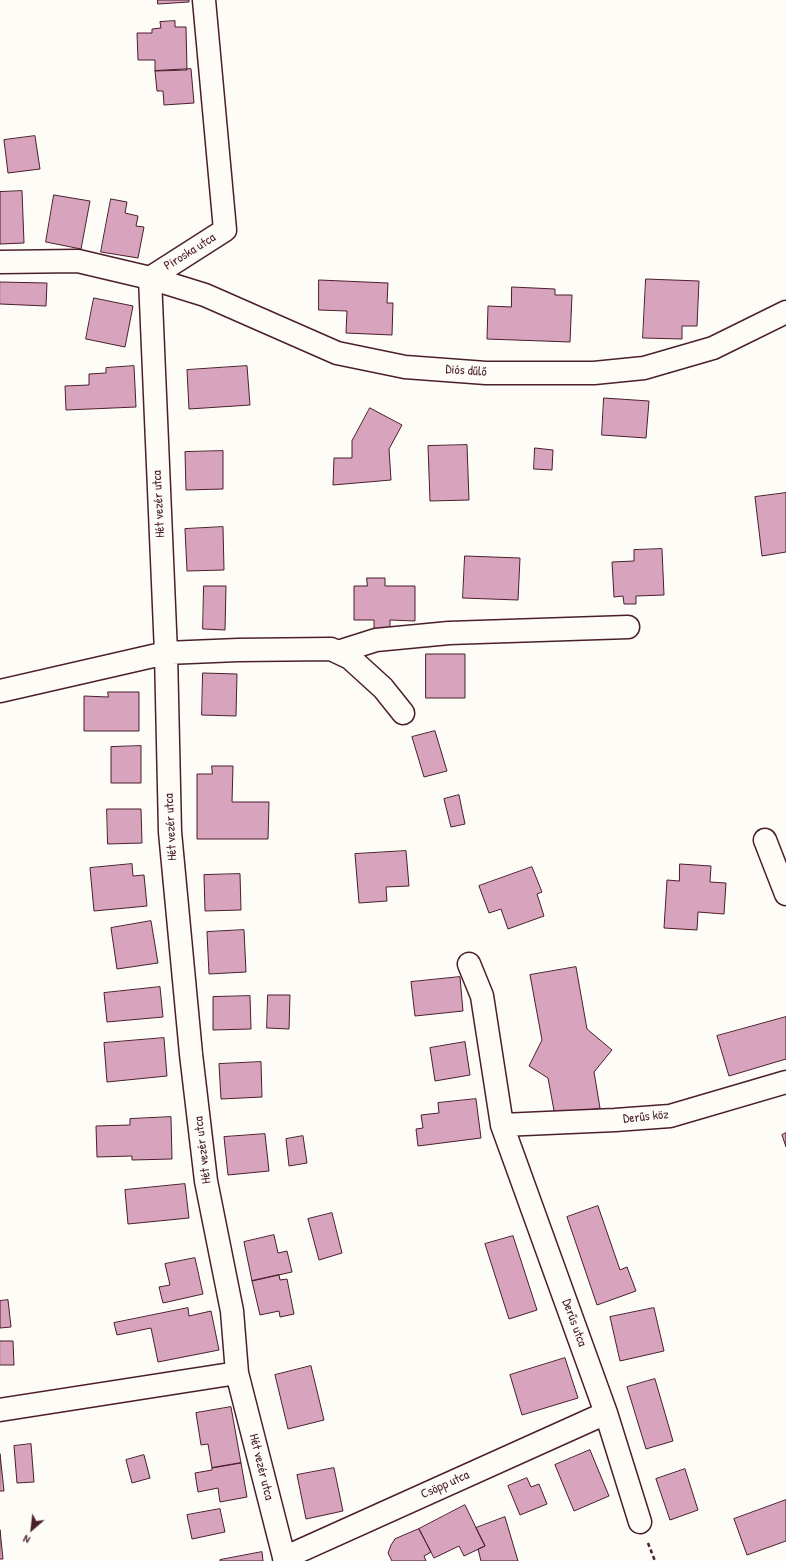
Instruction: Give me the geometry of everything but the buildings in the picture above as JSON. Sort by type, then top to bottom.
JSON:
[{"type":"street","name":"Piroska utca","points":[[0,262],[78,261],[150,278],[225,230],[204,0]]},
{"type":"street","name":"Diós dűlő","points":[[150,278],[205,295],[337,353],[405,367],[486,373],[594,373],[644,368],[713,348],[786,312]]},
{"type":"street","name":"Hét vezér utca","points":[[150,278],[166,653],[170,832],[190,1038],[206,1181],[232,1311],[237,1373],[285,1559]]},
{"type":"street","points":[[338,652],[376,640],[449,633],[628,627]]},
{"type":"street","points":[[0,692],[166,653],[238,650],[331,649],[350,658],[383,688],[403,713]]},
{"type":"street","points":[[765,840],[786,894]]},
{"type":"street","name":"Derűs utca","points":[[469,964],[482,996],[502,1125],[606,1413],[640,1522]]},
{"type":"street","name":"Derűs köz","points":[[502,1125],[670,1116],[786,1082]]},
{"type":"street","points":[[0,1410],[237,1373]]},
{"type":"street","name":"Csöpp utca","points":[[285,1559],[606,1413]]}]
